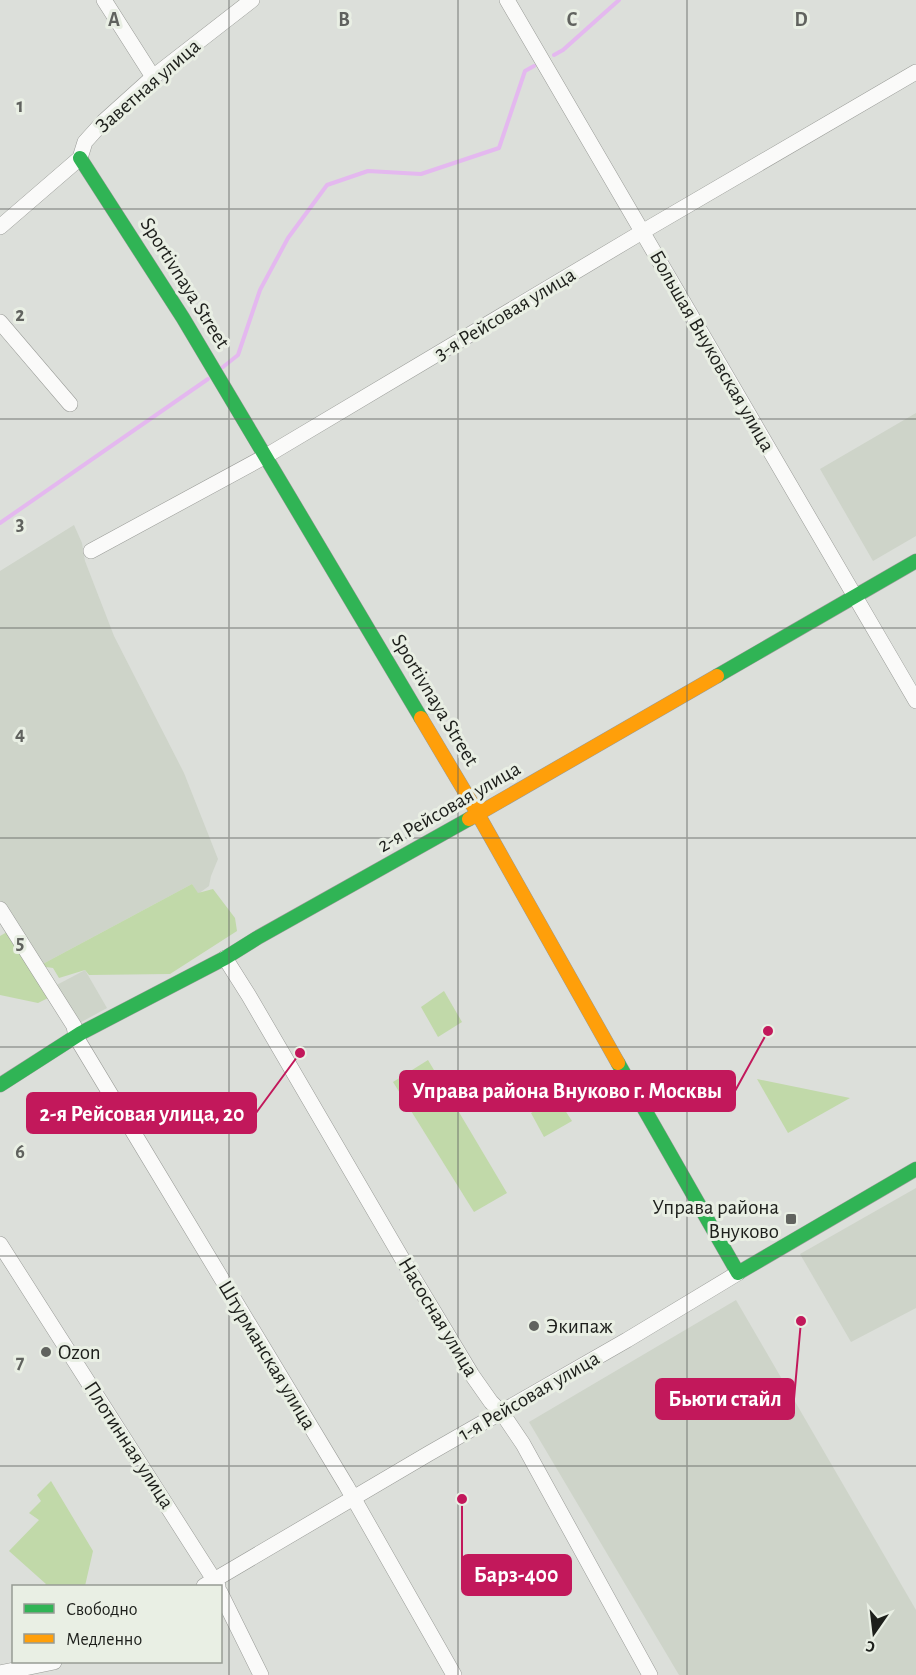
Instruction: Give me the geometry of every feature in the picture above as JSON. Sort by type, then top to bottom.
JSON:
[{"type":"street","points":[[104,0],[153,76]]},
{"type":"street","name":"Заветная улица","points":[[0,227],[80,158],[85,142],[103,122],[153,76],[252,0]]},
{"type":"street","name":"Большая Внуковская улица","points":[[507,0],[916,701]]},
{"type":"street","name":"3-я Рейсовая улица","points":[[91,551],[266,456],[916,72]]},
{"type":"street","name":"Sportivnaya Street","points":[[80,158],[183,318],[478,814],[738,1273]]},
{"type":"street","points":[[0,322],[70,404]]},
{"type":"street","name":"2-я Рейсовая улица","points":[[0,1085],[76,1037],[225,958],[916,561]]},
{"type":"street","name":"Штурманская улица","points":[[0,909],[74,1026],[76,1037],[353,1498],[454,1675]]},
{"type":"street","name":"Насосная улица","points":[[225,958],[466,1365],[523,1444],[650,1675]]},
{"type":"street","name":"1-я Рейсовая улица","points":[[216,1585],[353,1498],[916,1169]]},
{"type":"street","name":"Плотинная улица","points":[[0,1244],[213,1585]]},
{"type":"street","name":"Плотинная улица","points":[[222,1601],[261,1675]]},
{"type":"street","points":[[0,1673],[54,1666]]},
{"type":"shaded area","points":[[916,413],[916,536],[873,561],[820,469]]},
{"type":"shaded area","points":[[74,525],[82,543],[85,561],[114,636],[184,773],[218,859],[209,886],[198,894],[192,884],[39,966],[0,902],[0,571]]},
{"type":"shaded area","points":[[85,970],[107,1008],[74,1026],[51,988]]},
{"type":"shaded area","points":[[916,1188],[916,1308],[851,1342],[800,1254]]},
{"type":"shaded area","points":[[736,1300],[916,1610],[916,1675],[679,1675],[529,1422]]},
{"type":"green space","points":[[192,884],[198,893],[213,889],[235,918],[237,931],[170,974],[89,975],[85,970],[59,978],[53,968],[39,966]]},
{"type":"green space","points":[[7,932],[48,998],[38,1003],[0,995],[0,936]]},
{"type":"green space","points":[[444,991],[462,1022],[438,1037],[421,1007]]},
{"type":"green space","points":[[428,1060],[507,1193],[474,1212],[393,1082]]},
{"type":"green space","points":[[757,1079],[850,1098],[788,1133]]},
{"type":"green space","points":[[557,1098],[572,1121],[544,1137],[531,1113]]},
{"type":"green space","points":[[51,1481],[93,1551],[85,1585],[45,1585],[9,1551],[39,1520],[29,1513],[41,1501],[37,1495]]},
{"type":"waterway","points":[[554,55],[563,50],[619,0]]},
{"type":"waterway","points":[[223,367],[238,355],[260,290],[288,238],[327,185],[368,171],[421,174],[499,148],[525,71],[534,66]]},
{"type":"waterway","points":[[0,523],[208,379]]},
{"type":"traffic: fast","points":[[80,158],[183,318],[421,718]]},
{"type":"traffic: fast","points":[[717,676],[916,561]]},
{"type":"traffic: fast","points":[[0,1085],[81,1033],[225,958],[469,819]]},
{"type":"traffic: fast","points":[[618,1063],[738,1273],[916,1169]]},
{"type":"traffic: slow","points":[[469,819],[717,676]]},
{"type":"traffic: slow","points":[[421,718],[618,1063]]},
{"type":"place","name":"Управа района Внуково г. Москвы","points":[[768,1031]]},
{"type":"place","name":"2-я Рейсовая улица, 20","points":[[300,1053]]},
{"type":"place","name":"Управа района Внуково","points":[[791,1219]]},
{"type":"place","name":"Бьюти стайл","points":[[801,1321]]},
{"type":"place","name":"Экипаж","points":[[534,1326]]},
{"type":"place","name":"Ozon","points":[[46,1352]]},
{"type":"place","name":"Барз-400","points":[[462,1499]]}]
